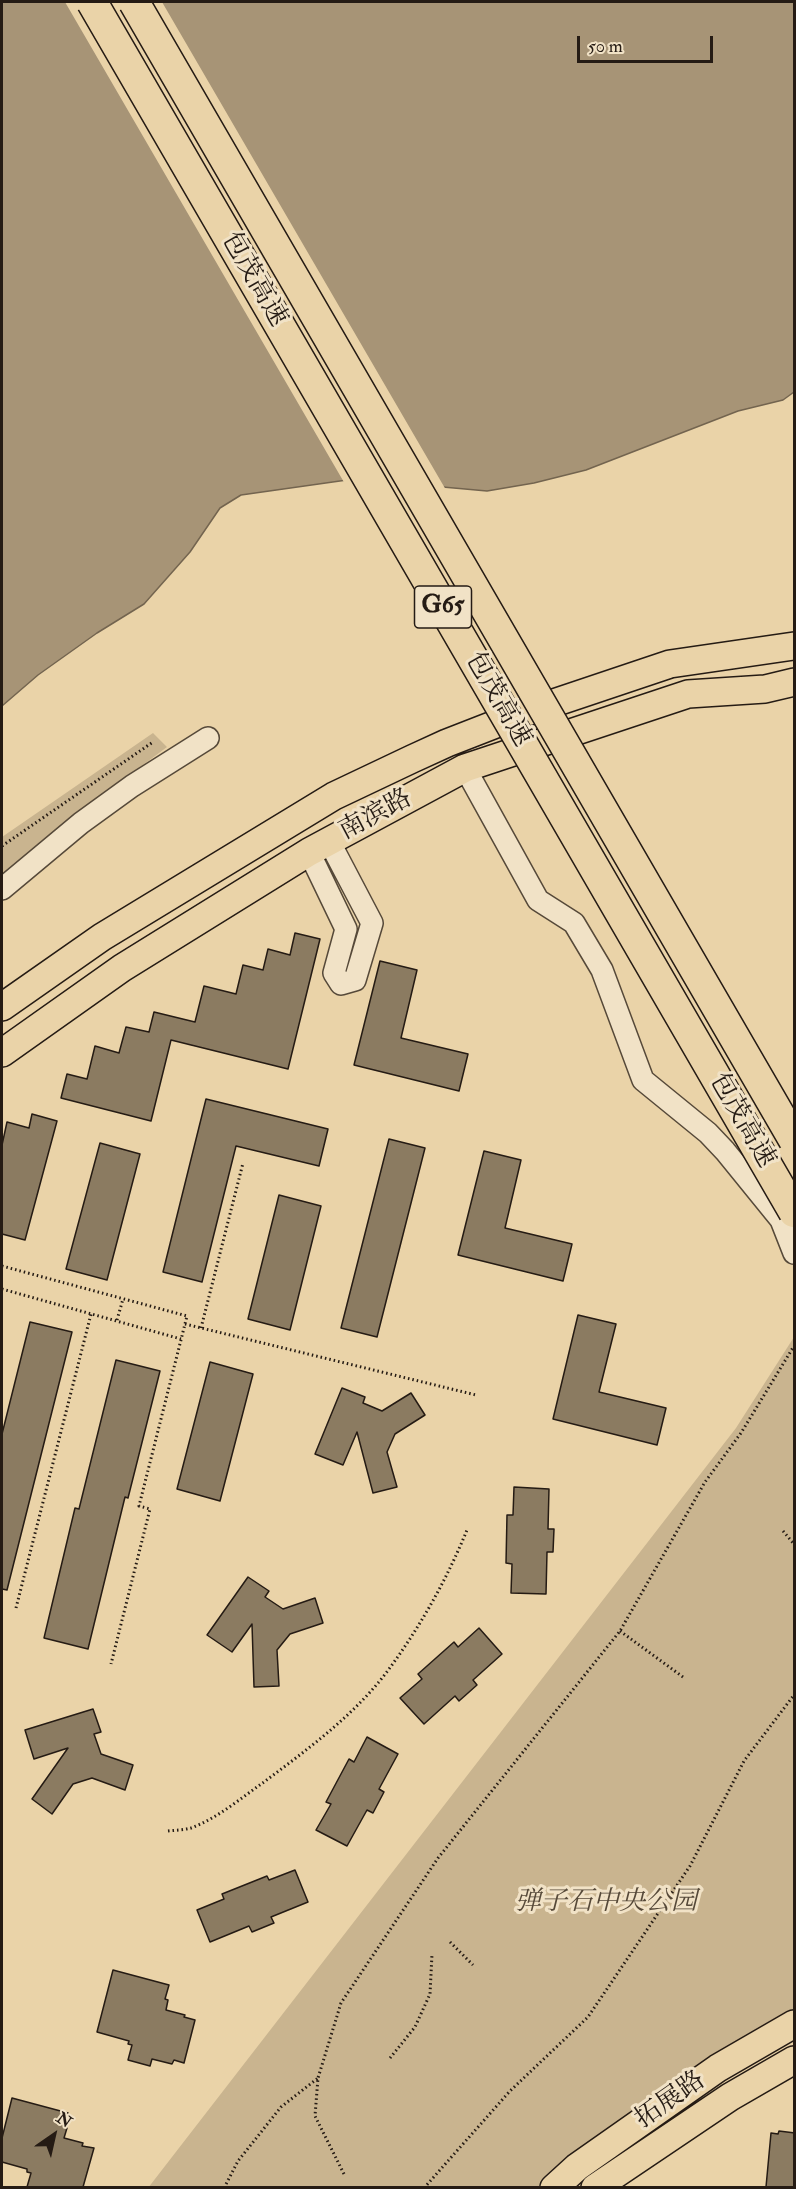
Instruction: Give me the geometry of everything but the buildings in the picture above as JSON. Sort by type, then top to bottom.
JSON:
[{"type":"highway","name":"包茂高速","points":[[92,2],[795,1212]]},
{"type":"highway","name":"包茂高速","points":[[134,2],[795,1140]]},
{"type":"main road","name":"南滨路","points":[[2,1007],[102,937],[334,796],[421,754],[524,713],[670,664],[795,646]]},
{"type":"main road","name":"南滨路","points":[[2,1053],[122,968],[319,846],[465,768],[688,694],[765,689],[795,682]]},
{"type":"main road","name":"拓展路","points":[[554,2187],[577,2167],[718,2068],[795,2025]]},
{"type":"main road","name":"拓展路","points":[[595,2187],[730,2097],[795,2060]]},
{"type":"lane","points":[[2,889],[81,823],[132,786],[208,738]]},
{"type":"lane","points":[[465,768],[538,900],[574,923],[602,970],[643,1080],[708,1133],[725,1151],[781,1220],[795,1253]]},
{"type":"lane","points":[[319,846],[372,923],[355,980],[341,984],[334,973],[346,929],[319,846]]},
{"type":"path","points":[[2,846],[153,741]]},
{"type":"path","points":[[201,1328],[243,1163]]},
{"type":"path","points":[[2,1266],[188,1316],[139,1506],[150,1509],[111,1664]]},
{"type":"path","points":[[2,1289],[181,1340]]},
{"type":"path","points":[[117,1321],[123,1299]]},
{"type":"path","points":[[16,1608],[91,1314]]},
{"type":"path","points":[[185,1324],[476,1395]]},
{"type":"path","points":[[344,2174],[315,2116],[318,2078],[341,2003],[438,1858],[620,1631],[705,1482],[741,1433],[795,1346]]},
{"type":"path","points":[[168,1831],[190,1828],[223,1812],[305,1752],[353,1709],[388,1670],[417,1625],[450,1570],[466,1530]]},
{"type":"path","points":[[783,1531],[795,1545]]},
{"type":"path","points":[[620,1631],[683,1677]]},
{"type":"path","points":[[424,2187],[510,2091],[588,2017],[690,1866],[744,1761],[795,1695]]},
{"type":"path","points":[[450,1942],[473,1965]]},
{"type":"path","points":[[390,2058],[415,2027],[430,1994],[432,1954]]},
{"type":"path","points":[[224,2187],[238,2161],[281,2107],[318,2078]]},
{"type":"green space","points":[[153,733],[167,747],[41,841],[2,875],[2,837]]},
{"type":"green space","name":"弹子石中央公园","points":[[794,1337],[794,2012],[572,2157],[538,2187],[148,2188],[736,1428]]},
{"type":"shaded area","points":[[2,2],[794,2],[794,392],[783,400],[738,411],[586,470],[534,483],[487,491],[354,479],[241,495],[220,508],[190,552],[144,604],[97,633],[38,675],[2,706]]},
{"type":"pier","points":[[65,2],[162,2],[446,490],[354,482],[345,484]]}]
